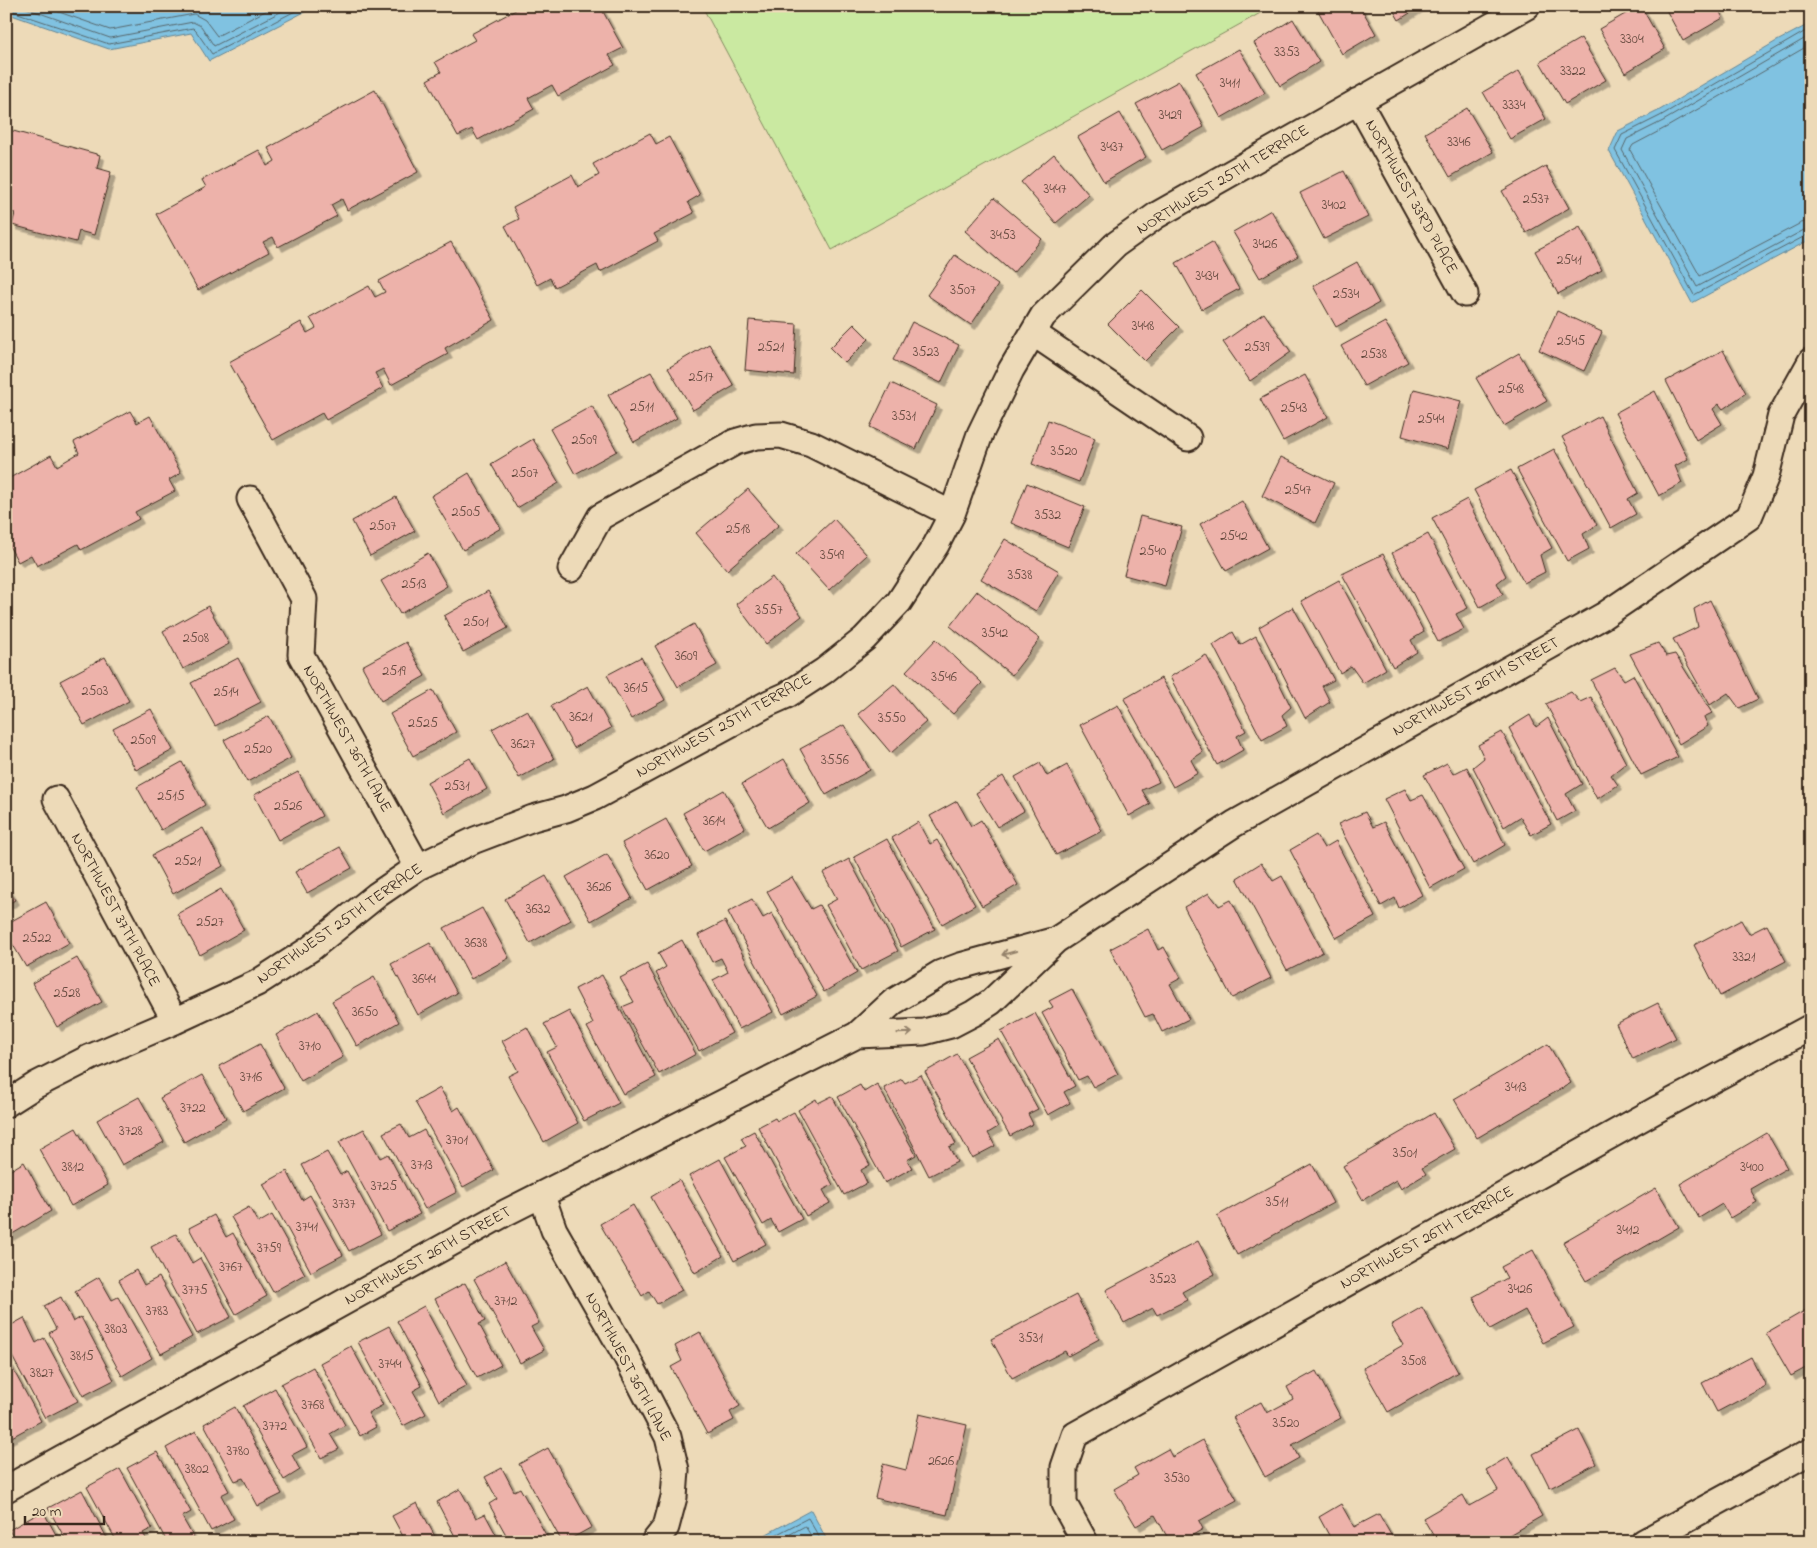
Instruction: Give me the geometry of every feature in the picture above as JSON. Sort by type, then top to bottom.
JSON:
[{"type":"street","name":"NORTHWEST 25TH TERRACE","points":[[6,1104],[36,1085],[92,1057],[257,983],[310,949],[377,895],[418,867],[483,837],[533,818],[566,809],[595,797],[760,707],[787,695],[824,671],[864,639],[899,602],[936,545],[952,514],[980,434],[1011,370],[1043,316],[1097,262],[1115,245],[1157,215],[1527,6]]},
{"type":"street","name":"NORTHWEST 33RD PLACE","points":[[1358,101],[1465,294]]},
{"type":"street","points":[[1033,333],[1188,438]]},
{"type":"street","name":"NORTHWEST 26TH STREET","points":[[857,1035],[924,1032],[951,1025],[991,1002],[1056,940],[1234,824],[1603,616],[1749,517],[1766,476],[1781,415],[1811,361]]},
{"type":"street","points":[[571,569],[600,517],[735,442],[756,436],[781,435],[811,444],[952,514]]},
{"type":"street","name":"NORTHWEST 36TH LANE","points":[[250,499],[304,599],[301,655],[418,867]]},
{"type":"street","name":"NORTHWEST 37TH PLACE","points":[[56,800],[175,1021]]},
{"type":"street","name":"NORTHWEST 26TH STREET","points":[[6,1489],[507,1212],[542,1196],[857,1035],[894,1002],[941,973],[1056,940]]},
{"type":"street","name":"NORTHWEST 26TH TERRACE","points":[[1085,1542],[1064,1504],[1064,1467],[1075,1435],[1656,1110],[1811,1027]]},
{"type":"street","name":"NORTHWEST 36TH LANE","points":[[542,1196],[554,1230],[625,1354],[668,1437],[676,1470],[674,1497],[666,1527],[654,1542]]},
{"type":"street","points":[[1644,1542],[1811,1451]]},
{"type":"green space","points":[[702,6],[1273,6],[832,250]]},
{"type":"water","points":[[6,6],[316,6],[209,61],[191,33],[109,49],[6,13]]},
{"type":"water","points":[[1811,23],[1811,239],[1692,303],[1609,151],[1618,131],[1658,111]]},
{"type":"water","points":[[811,1510],[828,1542],[752,1542]]},
{"type":"building","points":[[523,6],[531,6],[533,9],[538,6],[600,6],[623,48],[609,55],[615,65],[558,96],[552,85],[528,98],[534,109],[478,140],[472,129],[458,136],[427,80],[441,72],[435,62],[475,40],[471,34]]},
{"type":"building","points":[[1317,6],[1360,6],[1376,34],[1342,54]]},
{"type":"building","points":[[1391,6],[1421,6],[1399,20]]},
{"type":"building","points":[[1641,6],[1665,49],[1625,73],[1599,29]]},
{"type":"building","points":[[1664,6],[1717,6],[1723,18],[1683,41]]},
{"type":"building","points":[[1293,19],[1319,62],[1280,86],[1254,43]]},
{"type":"building","points":[[1581,38],[1606,80],[1565,104],[1540,62]]},
{"type":"building","points":[[1239,49],[1265,93],[1221,118],[1196,73]]},
{"type":"building","points":[[1519,71],[1546,119],[1510,139],[1483,92]]},
{"type":"building","points":[[1179,81],[1204,127],[1162,150],[1136,104]]},
{"type":"building","points":[[375,90],[418,172],[347,210],[342,199],[331,205],[337,216],[278,247],[273,237],[263,242],[269,252],[198,290],[156,214],[206,187],[202,180],[259,150],[267,166],[275,161],[268,148]]},
{"type":"building","points":[[1467,108],[1493,152],[1450,177],[1425,133]]},
{"type":"building","points":[[1120,113],[1146,157],[1104,182],[1078,137]]},
{"type":"building","points":[[6,129],[100,155],[97,168],[111,172],[94,235],[79,231],[76,242],[12,225],[15,213],[6,211]]},
{"type":"building","points":[[650,133],[656,144],[669,137],[700,195],[688,202],[694,213],[654,234],[658,241],[600,272],[597,265],[555,287],[550,278],[537,285],[505,226],[519,219],[513,207],[572,175],[578,187],[599,175],[593,164]]},
{"type":"building","points":[[1054,154],[1089,195],[1056,223],[1021,182]]},
{"type":"building","points":[[1546,166],[1569,208],[1526,233],[1502,191]]},
{"type":"building","points":[[1344,171],[1368,217],[1324,239],[1300,193]]},
{"type":"building","points":[[994,198],[1042,239],[1013,273],[965,231]]},
{"type":"building","points":[[1271,210],[1298,256],[1260,278],[1233,232]]},
{"type":"building","points":[[1580,227],[1602,270],[1558,294],[1535,251]]},
{"type":"building","points":[[451,242],[494,320],[445,348],[448,354],[391,385],[383,369],[375,373],[383,388],[326,420],[322,413],[273,440],[229,362],[301,322],[307,333],[316,328],[310,318],[369,286],[375,297],[385,292],[379,281]]},
{"type":"building","points":[[1212,242],[1239,289],[1202,309],[1176,263]]},
{"type":"building","points":[[955,255],[998,285],[971,325],[927,295]]},
{"type":"building","points":[[1357,262],[1379,303],[1336,327],[1313,286]]},
{"type":"building","points":[[1142,290],[1179,327],[1145,361],[1108,324]]},
{"type":"building","points":[[1557,311],[1602,332],[1584,371],[1539,350]]},
{"type":"building","points":[[1264,313],[1291,352],[1250,381],[1223,342]]},
{"type":"building","points":[[749,320],[797,324],[794,375],[745,370]]},
{"type":"building","points":[[912,322],[959,345],[941,383],[893,360]]},
{"type":"building","points":[[1385,322],[1408,362],[1364,386],[1341,346]]},
{"type":"building","points":[[854,324],[869,339],[845,363],[830,348]]},
{"type":"building","points":[[709,344],[734,386],[693,410],[668,368]]},
{"type":"building","points":[[1723,350],[1746,393],[1723,409],[1719,404],[1713,409],[1722,424],[1696,440],[1666,381]]},
{"type":"building","points":[[1519,353],[1547,401],[1504,426],[1476,378]]},
{"type":"building","points":[[651,372],[677,418],[634,442],[608,395]]},
{"type":"building","points":[[1305,375],[1328,417],[1283,441],[1260,399]]},
{"type":"building","points":[[891,383],[937,405],[916,449],[870,427]]},
{"type":"building","points":[[1414,389],[1461,401],[1448,449],[1402,436]]},
{"type":"building","points":[[1655,391],[1688,459],[1675,466],[1682,483],[1659,496],[1615,413]]},
{"type":"building","points":[[592,406],[617,451],[575,474],[550,429]]},
{"type":"building","points":[[130,411],[137,423],[150,416],[181,473],[169,480],[175,491],[135,512],[139,519],[81,550],[78,544],[37,566],[31,555],[18,562],[6,540],[6,480],[51,455],[57,466],[79,453],[74,442]]},
{"type":"building","points":[[1600,416],[1638,493],[1628,499],[1636,514],[1611,528],[1562,437]]},
{"type":"building","points":[[1048,420],[1095,438],[1079,482],[1032,464]]},
{"type":"building","points":[[533,439],[559,483],[517,508],[491,464]]},
{"type":"building","points":[[1554,449],[1597,525],[1583,534],[1589,549],[1567,561],[1517,469]]},
{"type":"building","points":[[1281,457],[1334,483],[1315,523],[1262,496]]},
{"type":"building","points":[[1511,470],[1552,548],[1540,555],[1545,572],[1524,583],[1474,490]]},
{"type":"building","points":[[469,473],[501,528],[463,550],[431,496]]},
{"type":"building","points":[[1027,483],[1085,507],[1068,547],[1011,523]]},
{"type":"building","points":[[748,489],[779,525],[727,570],[696,533]]},
{"type":"building","points":[[396,497],[415,531],[370,556],[352,521]]},
{"type":"building","points":[[1467,499],[1506,576],[1497,583],[1503,594],[1480,607],[1432,518]]},
{"type":"building","points":[[1242,501],[1268,548],[1226,571],[1200,524]]},
{"type":"building","points":[[1140,516],[1182,527],[1165,586],[1124,575]]},
{"type":"building","points":[[834,519],[867,555],[829,590],[796,554]]},
{"type":"building","points":[[1428,534],[1468,608],[1456,614],[1464,629],[1438,642],[1392,553]]},
{"type":"building","points":[[1005,539],[1059,571],[1036,611],[981,579]]},
{"type":"building","points":[[428,553],[447,586],[400,614],[381,581]]},
{"type":"building","points":[[1383,554],[1424,632],[1411,640],[1417,652],[1393,667],[1342,574]]},
{"type":"building","points":[[772,577],[802,616],[766,644],[736,604]]},
{"type":"building","points":[[1339,580],[1386,669],[1363,683],[1351,666],[1340,673],[1301,601]]},
{"type":"building","points":[[488,591],[508,628],[463,652],[444,616]]},
{"type":"building","points":[[977,591],[1040,639],[1012,675],[950,626]]},
{"type":"building","points":[[1710,600],[1758,699],[1739,708],[1728,693],[1710,705],[1673,639],[1698,627],[1694,609]]},
{"type":"building","points":[[208,606],[229,644],[183,669],[163,631]]},
{"type":"building","points":[[1293,607],[1334,680],[1322,686],[1330,702],[1305,718],[1259,627]]},
{"type":"building","points":[[694,624],[717,665],[678,687],[655,646]]},
{"type":"building","points":[[1233,632],[1240,645],[1256,636],[1291,707],[1282,715],[1287,726],[1262,740],[1213,645]]},
{"type":"building","points":[[936,639],[982,683],[953,714],[906,671]]},
{"type":"building","points":[[406,642],[425,676],[381,701],[362,666]]},
{"type":"building","points":[[1658,643],[1666,656],[1675,654],[1712,713],[1704,717],[1708,726],[1679,744],[1630,654]]},
{"type":"building","points":[[1206,655],[1246,731],[1237,736],[1243,750],[1217,765],[1170,677]]},
{"type":"building","points":[[105,657],[129,701],[84,725],[60,681]]},
{"type":"building","points":[[641,657],[665,700],[631,719],[607,675]]},
{"type":"building","points":[[238,658],[261,702],[215,726],[191,683]]},
{"type":"building","points":[[1615,668],[1624,680],[1633,675],[1678,757],[1641,775],[1591,680]]},
{"type":"building","points":[[1161,678],[1203,752],[1191,760],[1198,773],[1173,787],[1124,699]]},
{"type":"building","points":[[894,684],[926,722],[891,753],[858,714]]},
{"type":"building","points":[[588,686],[611,728],[574,748],[551,706]]},
{"type":"building","points":[[433,690],[456,732],[413,756],[390,714]]},
{"type":"building","points":[[1571,692],[1580,702],[1591,697],[1626,763],[1611,775],[1618,785],[1597,799],[1546,704]]},
{"type":"building","points":[[1118,705],[1159,782],[1142,790],[1150,804],[1129,816],[1080,725]]},
{"type":"building","points":[[151,709],[173,750],[136,770],[113,729]]},
{"type":"building","points":[[527,710],[554,759],[519,778],[492,729]]},
{"type":"building","points":[[1530,715],[1536,727],[1548,718],[1582,784],[1566,794],[1575,811],[1557,821],[1509,728]]},
{"type":"building","points":[[269,716],[291,758],[247,782],[224,740]]},
{"type":"building","points":[[844,725],[870,770],[826,795],[800,749]]},
{"type":"building","points":[[1502,732],[1551,824],[1531,835],[1520,817],[1504,827],[1473,767],[1484,758],[1478,745]]},
{"type":"building","points":[[470,758],[487,789],[444,813],[427,782]]},
{"type":"building","points":[[784,759],[810,803],[768,828],[742,784]]},
{"type":"building","points":[[182,762],[205,805],[161,830],[137,787]]},
{"type":"building","points":[[1040,763],[1047,776],[1067,765],[1102,831],[1056,855],[1015,777]]},
{"type":"building","points":[[1447,763],[1453,774],[1467,767],[1505,845],[1473,864],[1424,775]]},
{"type":"building","points":[[298,772],[322,816],[278,840],[254,795]]},
{"type":"building","points":[[1003,776],[1024,811],[997,827],[976,793]]},
{"type":"building","points":[[1405,789],[1411,800],[1423,795],[1464,869],[1430,888],[1384,799]]},
{"type":"building","points":[[724,790],[745,828],[704,851],[683,813]]},
{"type":"building","points":[[957,801],[971,826],[981,820],[1018,885],[982,906],[930,816]]},
{"type":"building","points":[[1365,812],[1373,827],[1384,822],[1422,895],[1399,908],[1395,898],[1381,906],[1338,824]]},
{"type":"building","points":[[666,819],[692,866],[648,890],[622,843]]},
{"type":"building","points":[[918,822],[930,844],[937,840],[975,905],[942,924],[892,838]]},
{"type":"building","points":[[203,828],[223,866],[173,894],[152,855]]},
{"type":"building","points":[[1316,835],[1324,848],[1336,841],[1375,917],[1336,938],[1290,850]]},
{"type":"building","points":[[887,839],[935,929],[901,947],[854,857]]},
{"type":"building","points":[[340,847],[352,868],[307,893],[295,872]]},
{"type":"building","points":[[607,854],[632,898],[591,921],[566,877]]},
{"type":"building","points":[[849,859],[898,951],[861,970],[826,905],[837,899],[823,873]]},
{"type":"building","points":[[1261,863],[1273,881],[1282,876],[1323,952],[1287,970],[1237,878]]},
{"type":"building","points":[[546,876],[571,920],[530,943],[505,899]]},
{"type":"building","points":[[792,877],[811,909],[819,905],[857,973],[824,992],[767,891]]},
{"type":"building","points":[[6,885],[15,900],[6,905]]},
{"type":"building","points":[[221,889],[244,930],[200,955],[177,914]]},
{"type":"building","points":[[1209,893],[1219,906],[1231,900],[1271,978],[1232,998],[1184,907]]},
{"type":"building","points":[[752,899],[763,918],[772,913],[817,996],[783,1014],[728,912]]},
{"type":"building","points":[[46,902],[69,943],[26,967],[6,933],[6,924]]},
{"type":"building","points":[[482,908],[509,958],[471,979],[444,928]]},
{"type":"building","points":[[1741,920],[1749,934],[1767,925],[1786,961],[1720,996],[1694,945]]},
{"type":"building","points":[[725,921],[773,1012],[739,1029],[713,980],[728,972],[721,958],[712,962],[698,935]]},
{"type":"building","points":[[1148,929],[1158,950],[1164,947],[1181,978],[1170,984],[1189,1019],[1162,1032],[1153,1014],[1145,1017],[1110,949]]},
{"type":"building","points":[[682,940],[732,1033],[699,1051],[656,973],[666,967],[658,953]]},
{"type":"building","points":[[430,943],[457,993],[418,1015],[391,964]]},
{"type":"building","points":[[77,958],[102,1002],[57,1027],[32,983]]},
{"type":"building","points":[[647,964],[696,1054],[659,1074],[622,1007],[634,1002],[620,978]]},
{"type":"building","points":[[602,975],[656,1077],[623,1094],[587,1027],[593,1024],[575,989]]},
{"type":"building","points":[[374,977],[399,1022],[357,1046],[332,1001]]},
{"type":"building","points":[[1072,989],[1118,1074],[1093,1087],[1087,1076],[1078,1080],[1042,1013],[1053,1007],[1049,1001]]},
{"type":"building","points":[[1658,1003],[1676,1038],[1633,1059],[1616,1024]]},
{"type":"building","points":[[318,1011],[343,1057],[301,1081],[276,1035]]},
{"type":"building","points":[[569,1011],[619,1103],[584,1121],[547,1052],[557,1047],[544,1024]]},
{"type":"building","points":[[1035,1013],[1075,1086],[1064,1092],[1070,1103],[1048,1115],[1001,1031]]},
{"type":"building","points":[[527,1027],[578,1123],[544,1142],[508,1076],[518,1071],[502,1041]]},
{"type":"building","points":[[999,1039],[1038,1109],[1028,1114],[1033,1124],[1010,1136],[966,1057]]},
{"type":"building","points":[[260,1044],[284,1088],[243,1111],[219,1066]]},
{"type":"building","points":[[1548,1044],[1571,1083],[1477,1138],[1454,1099]]},
{"type":"building","points":[[957,1054],[998,1127],[988,1133],[995,1146],[972,1158],[925,1072]]},
{"type":"building","points":[[202,1075],[226,1118],[184,1142],[160,1098]]},
{"type":"building","points":[[921,1075],[956,1144],[949,1147],[957,1162],[929,1176],[884,1088],[902,1079],[905,1083]]},
{"type":"building","points":[[877,1084],[916,1155],[907,1160],[912,1168],[885,1183],[838,1097],[860,1085],[864,1092]]},
{"type":"building","points":[[440,1088],[453,1111],[459,1107],[494,1170],[463,1187],[415,1102]]},
{"type":"building","points":[[832,1096],[870,1165],[861,1170],[867,1183],[844,1195],[798,1110],[816,1099],[818,1103]]},
{"type":"building","points":[[139,1097],[164,1142],[122,1165],[97,1120]]},
{"type":"building","points":[[794,1112],[833,1185],[823,1190],[830,1203],[806,1216],[758,1127],[775,1118],[777,1121]]},
{"type":"building","points":[[1434,1113],[1455,1149],[1422,1168],[1426,1174],[1401,1189],[1396,1180],[1363,1200],[1343,1166]]},
{"type":"building","points":[[401,1124],[409,1138],[424,1130],[457,1192],[425,1209],[383,1133]]},
{"type":"building","points":[[76,1128],[108,1185],[71,1206],[39,1149]]},
{"type":"building","points":[[364,1129],[380,1158],[388,1154],[420,1214],[387,1231],[339,1142]]},
{"type":"building","points":[[754,1131],[802,1219],[778,1232],[771,1220],[763,1225],[725,1157],[746,1146],[741,1138]]},
{"type":"building","points":[[1767,1133],[1787,1168],[1750,1189],[1757,1202],[1730,1218],[1722,1204],[1699,1218],[1680,1184]]},
{"type":"building","points":[[327,1152],[340,1175],[347,1171],[381,1234],[349,1251],[302,1165]]},
{"type":"building","points":[[720,1159],[766,1244],[734,1261],[689,1176]]},
{"type":"building","points":[[24,1162],[51,1211],[9,1236],[6,1231],[6,1173]]},
{"type":"building","points":[[1312,1164],[1333,1203],[1237,1255],[1217,1216]]},
{"type":"building","points":[[287,1171],[302,1200],[310,1195],[343,1255],[311,1272],[263,1184]]},
{"type":"building","points":[[679,1180],[723,1256],[695,1273],[651,1197]]},
{"type":"building","points":[[1656,1188],[1679,1227],[1586,1281],[1563,1242]]},
{"type":"building","points":[[633,1205],[682,1290],[657,1304],[649,1291],[642,1296],[600,1224]]},
{"type":"building","points":[[249,1207],[258,1223],[272,1215],[305,1274],[273,1292],[231,1217]]},
{"type":"building","points":[[214,1215],[226,1237],[233,1233],[267,1296],[236,1314],[189,1228]]},
{"type":"building","points":[[176,1234],[192,1263],[200,1258],[231,1317],[197,1334],[151,1247]]},
{"type":"building","points":[[1198,1241],[1215,1274],[1182,1292],[1187,1300],[1157,1315],[1153,1308],[1124,1323],[1106,1290]]},
{"type":"building","points":[[1533,1250],[1574,1327],[1543,1343],[1525,1310],[1490,1329],[1473,1297],[1507,1278],[1501,1267]]},
{"type":"building","points":[[505,1261],[539,1323],[531,1327],[544,1350],[520,1363],[474,1279]]},
{"type":"building","points":[[136,1270],[144,1285],[159,1277],[192,1337],[161,1354],[119,1280]]},
{"type":"building","points":[[99,1277],[112,1300],[118,1297],[152,1358],[122,1376],[75,1291]]},
{"type":"building","points":[[465,1283],[485,1321],[479,1324],[501,1365],[477,1378],[435,1299]]},
{"type":"building","points":[[1076,1295],[1099,1339],[1068,1356],[1065,1351],[1012,1378],[991,1339]]},
{"type":"building","points":[[61,1297],[73,1322],[81,1317],[114,1380],[83,1396],[49,1333],[56,1329],[44,1306]]},
{"type":"building","points":[[424,1306],[467,1386],[439,1401],[397,1321]]},
{"type":"building","points":[[1422,1307],[1458,1372],[1388,1412],[1363,1368],[1403,1345],[1391,1325]]},
{"type":"building","points":[[1811,1307],[1811,1365],[1791,1376],[1766,1333]]},
{"type":"building","points":[[24,1318],[36,1343],[44,1338],[78,1401],[45,1418],[6,1345],[6,1328]]},
{"type":"building","points":[[389,1326],[422,1386],[413,1391],[426,1414],[403,1426],[358,1342]]},
{"type":"building","points":[[700,1332],[740,1406],[730,1412],[734,1420],[707,1434],[671,1367],[682,1361],[675,1346]]},
{"type":"building","points":[[351,1346],[383,1405],[368,1413],[376,1427],[360,1436],[320,1363]]},
{"type":"building","points":[[1751,1357],[1766,1386],[1717,1412],[1702,1383]]},
{"type":"building","points":[[9,1362],[41,1421],[8,1439],[6,1437],[6,1364]]},
{"type":"building","points":[[313,1367],[345,1425],[330,1434],[339,1449],[321,1458],[281,1384]]},
{"type":"building","points":[[1316,1371],[1341,1418],[1292,1445],[1299,1458],[1265,1477],[1233,1417],[1261,1402],[1267,1413],[1293,1399],[1287,1387]]},
{"type":"building","points":[[275,1388],[307,1447],[292,1455],[300,1470],[284,1480],[243,1406]]},
{"type":"building","points":[[235,1407],[282,1494],[258,1506],[243,1478],[235,1481],[204,1424]]},
{"type":"building","points":[[919,1414],[967,1425],[947,1515],[875,1498],[883,1464],[906,1470]]},
{"type":"building","points":[[1579,1430],[1596,1464],[1550,1488],[1533,1454]]},
{"type":"building","points":[[196,1431],[229,1491],[221,1495],[234,1519],[211,1531],[166,1448]]},
{"type":"building","points":[[1203,1440],[1237,1500],[1199,1521],[1203,1529],[1181,1542],[1170,1542],[1155,1515],[1136,1526],[1114,1489],[1138,1475],[1134,1468],[1168,1449],[1172,1457]]},
{"type":"building","points":[[548,1448],[592,1527],[565,1542],[562,1542],[519,1464]]},
{"type":"building","points":[[157,1452],[191,1512],[182,1517],[195,1540],[193,1542],[167,1542],[127,1468]]},
{"type":"building","points":[[1508,1457],[1542,1516],[1497,1542],[1437,1542],[1423,1518],[1463,1495],[1469,1506],[1498,1490],[1486,1470]]},
{"type":"building","points":[[502,1468],[514,1491],[520,1488],[550,1542],[510,1542],[489,1504],[497,1499],[485,1477]]},
{"type":"building","points":[[120,1469],[152,1528],[143,1533],[148,1542],[117,1542],[87,1487]]},
{"type":"building","points":[[460,1489],[476,1518],[485,1514],[500,1542],[458,1542],[437,1502]]},
{"type":"building","points":[[82,1490],[109,1542],[67,1542],[48,1508]]},
{"type":"building","points":[[417,1503],[438,1542],[406,1542],[392,1516]]},
{"type":"building","points":[[1341,1504],[1354,1527],[1379,1514],[1395,1542],[1327,1542],[1331,1539],[1319,1517]]},
{"type":"building","points":[[43,1511],[60,1542],[16,1542],[9,1530]]}]
